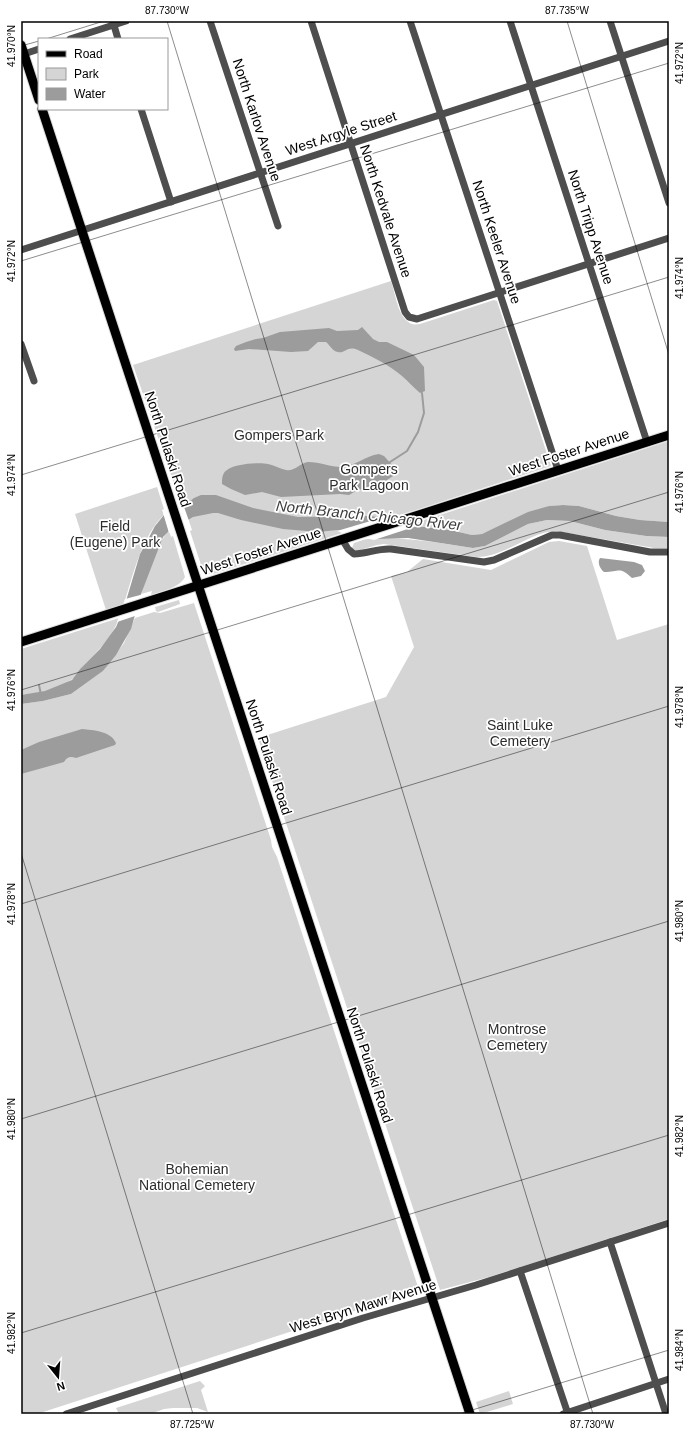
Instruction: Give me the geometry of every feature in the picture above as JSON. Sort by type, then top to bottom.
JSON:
[{"type":"main road","points":[[22,51],[38,97]]},
{"type":"main road","name":"North Pulaski Road","points":[[42,110],[470,1414]]},
{"type":"main road","name":"West Foster Avenue","points":[[21,642],[669,435]]},
{"type":"street","points":[[73,38],[113,23],[126,21]]},
{"type":"street","name":"North Karlov Avenue","points":[[210,21],[278,226]]},
{"type":"street","name":"North Kedvale Avenue","points":[[311,21],[405,312],[409,317],[417,319],[500,292]]},
{"type":"street","name":"North Keeler Avenue","points":[[410,21],[558,470]]},
{"type":"street","name":"North Tripp Avenue","points":[[510,21],[647,442]]},
{"type":"street","points":[[610,21],[669,203]]},
{"type":"street","points":[[113,23],[118,38]]},
{"type":"street","name":"West Argyle Street","points":[[21,250],[669,41]]},
{"type":"street","points":[[22,51],[38,49]]},
{"type":"street","points":[[141,110],[171,202]]},
{"type":"street","points":[[500,292],[669,238]]},
{"type":"street","points":[[21,344],[34,381]]},
{"type":"street","points":[[342,539],[348,549],[354,554],[360,554],[381,548],[484,562],[494,560],[552,535],[560,535],[650,552],[669,552]]},
{"type":"street","name":"West Bryn Mawr Avenue","points":[[66,1414],[371,1316],[520,1271],[669,1223]]},
{"type":"street","points":[[610,1242],[666,1414]]},
{"type":"street","points":[[520,1271],[566,1413],[669,1379]]},
{"type":"green space","name":"Gompers Park","points":[[391,281],[403,316],[407,321],[413,324],[420,324],[494,300],[497,301],[551,466],[419,509],[389,518],[384,517],[338,531],[342,533],[213,574],[205,573],[190,531],[192,530],[183,503],[181,504],[133,365]]},
{"type":"green space","points":[[669,441],[669,522],[640,520],[616,516],[579,506],[563,505],[549,506],[482,534],[472,535],[450,530],[416,526],[420,525],[415,523]]},
{"type":"green space","name":"Field (Eugene) Park","points":[[157,487],[164,509],[162,510],[164,515],[156,524],[144,545],[134,570],[124,604],[106,610],[75,514]]},
{"type":"green space","points":[[547,520],[570,521],[605,530],[646,536],[669,537],[669,548],[654,548],[556,531],[537,535],[497,553],[476,557],[384,544],[357,551],[352,548],[354,543],[366,539],[394,538],[420,540],[473,548],[485,546],[528,524]]},
{"type":"green space","name":"Field (Eugene) Park","points":[[169,531],[171,537],[173,536],[185,577],[179,584],[170,589],[151,595],[152,591],[141,594],[156,551],[164,536]]},
{"type":"green space","points":[[559,541],[587,546],[617,640],[669,624],[669,1219],[489,1277],[440,1290],[258,738],[386,697],[414,647],[391,576],[407,572],[423,559],[491,570],[549,542]]},
{"type":"green space","points":[[179,600],[180,604],[158,612],[156,611],[155,607]]},
{"type":"green space","name":"Bohemian National Cemetery","points":[[194,603],[272,847],[277,857],[419,1290],[37,1414],[21,1414],[21,704],[43,701],[71,694],[103,671],[124,643],[135,618],[154,612],[160,613]]},
{"type":"green space","points":[[119,618],[108,639],[72,679],[53,689],[34,694],[21,695],[21,649]]},
{"type":"green space","points":[[200,1381],[205,1386],[201,1390],[208,1412],[197,1408],[173,1408],[164,1409],[150,1414],[119,1414],[116,1408]]},
{"type":"green space","points":[[509,1391],[513,1404],[480,1414],[476,1402]]},
{"type":"water","points":[[362,327],[373,339],[379,342],[387,342],[414,355],[424,367],[425,391],[420,393],[397,372],[369,355],[351,348],[343,352],[336,351],[326,342],[318,342],[308,351],[291,352],[249,349],[235,351],[234,349],[236,346],[246,342],[280,332],[329,328],[337,331],[358,330]]},
{"type":"water","points":[[379,454],[384,456],[394,467],[393,476],[384,482],[356,491],[349,495],[340,494],[281,497],[262,492],[245,495],[222,484],[225,471],[235,466],[264,463],[289,470],[308,462],[342,467]]},
{"type":"water","points":[[201,495],[216,495],[253,508],[298,517],[378,517],[416,526],[450,530],[472,535],[482,534],[528,512],[549,506],[579,506],[616,516],[640,520],[669,522],[669,537],[646,536],[605,530],[570,521],[547,520],[528,524],[485,546],[473,548],[408,538],[377,539],[337,530],[318,532],[283,529],[241,520],[218,513],[193,517],[169,531],[163,537],[141,594],[131,629],[116,655],[103,671],[71,694],[43,701],[21,704],[21,695],[45,691],[72,680],[80,669],[100,649],[116,627],[123,611],[140,554],[155,526],[164,515],[178,511],[194,498]]},
{"type":"water","points":[[600,558],[634,562],[642,565],[645,571],[641,576],[632,578],[628,574],[619,570],[604,572],[599,565]]},
{"type":"water","points":[[82,729],[106,734],[114,739],[116,743],[115,745],[76,758],[69,757],[64,762],[21,774],[21,750],[39,742]]},
{"type":"pier","points":[[183,504],[189,521],[169,533],[163,513],[177,509]]},
{"type":"pier","points":[[384,517],[420,525],[374,540],[337,531]]},
{"type":"pier","points":[[144,594],[138,615],[117,622],[125,599]]},
{"type":"waterway","points":[[390,462],[407,451],[418,432],[424,413],[422,393]]},
{"type":"waterway","points":[[39,685],[41,695]]},
{"type":"park label","name":"Gompers Park Lagoon","points":[[369,478]]},
{"type":"park label","name":"Saint Luke Cemetery","points":[[520,734]]},
{"type":"park label","name":"Montrose Cemetery","points":[[517,1038]]},
{"type":"water label","name":"North Branch Chicago River","points":[[369,515]]}]
